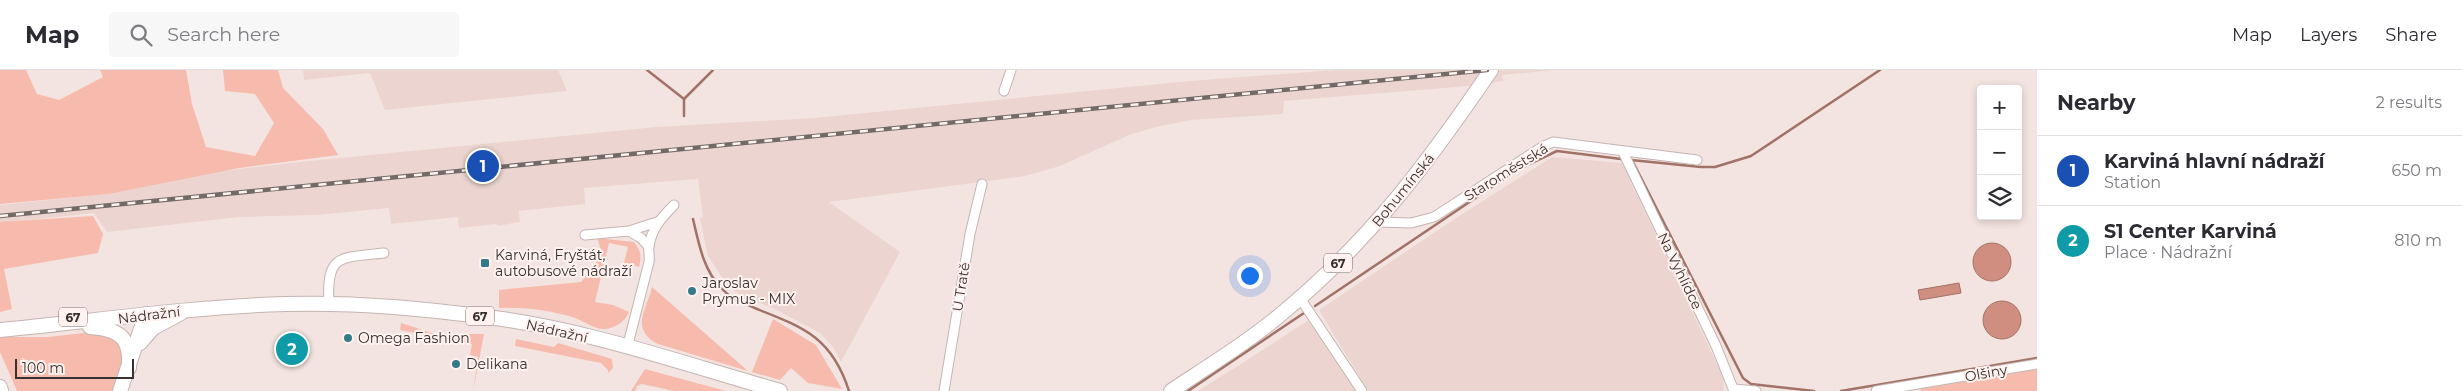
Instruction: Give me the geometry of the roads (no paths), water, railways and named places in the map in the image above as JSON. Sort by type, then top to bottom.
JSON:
[{"type":"main road","name":"Bohumínská","points":[[1171,391],[1269,323],[1300,298],[1378,222],[1411,182],[1491,70]]},
{"type":"main road","name":"Nádražní","points":[[0,330],[129,318],[146,314],[187,310],[285,304],[329,304],[488,317],[559,330],[780,391]]},
{"type":"main road","name":"67","points":[[134,354],[148,332],[187,310]]},
{"type":"main road","name":"67","points":[[0,323],[128,312],[146,314],[130,368],[120,391]]},
{"type":"main road","points":[[60,324],[103,328],[117,333],[128,346],[130,368]]},
{"type":"main road","points":[[0,387],[2,391]]},
{"type":"street","points":[[1004,91],[1011,70]]},
{"type":"street","name":"Staroměstská","points":[[1378,222],[1411,223],[1434,217],[1542,146],[1553,142],[1698,160]]},
{"type":"street","name":"Na Vyhlídce","points":[[1623,152],[1716,346],[1734,390]]},
{"type":"street","name":"U Tratě","points":[[944,391],[970,234],[982,184]]},
{"type":"street","points":[[627,348],[649,262],[649,247],[657,222],[674,204]]},
{"type":"street","points":[[585,236],[629,231],[657,222]]},
{"type":"street","points":[[629,231],[641,238],[649,247]]},
{"type":"street","points":[[329,304],[329,275],[338,262],[348,257],[384,253]]},
{"type":"street","points":[[1300,298],[1362,391]]},
{"type":"street","name":"Olšiny","points":[[1876,391],[2037,364]]},
{"type":"street","points":[[1734,390],[1756,391]]},
{"type":"waterway","points":[[647,70],[684,99]]},
{"type":"waterway","points":[[684,116],[684,99],[713,70]]},
{"type":"waterway","points":[[1631,160],[1715,167],[1751,156],[1880,70]]},
{"type":"waterway","points":[[1315,306],[1517,170],[1557,151],[1621,159]]},
{"type":"waterway","points":[[1632,160],[1743,378],[1751,384],[1814,391]]},
{"type":"waterway","points":[[693,219],[706,264],[721,288],[738,300],[789,322],[815,337],[834,358],[849,391]]},
{"type":"waterway","points":[[1188,391],[1304,313]]},
{"type":"waterway","points":[[1841,391],[2037,358]]},
{"type":"railway","points":[[0,216],[1487,70]]},
{"type":"place","name":"Karviná hlavní nádraží","points":[[483,166]]},
{"type":"place","name":"Karviná, Fryštát, autobusové nádraží","points":[[485,263]]},
{"type":"place","name":"Jaroslav Prymus - MIX","points":[[692,291]]},
{"type":"place","name":"Omega Fashion","points":[[348,338]]},
{"type":"place","name":"S1 Center Karviná","points":[[292,349]]},
{"type":"place","name":"Delikana","points":[[456,364]]}]
